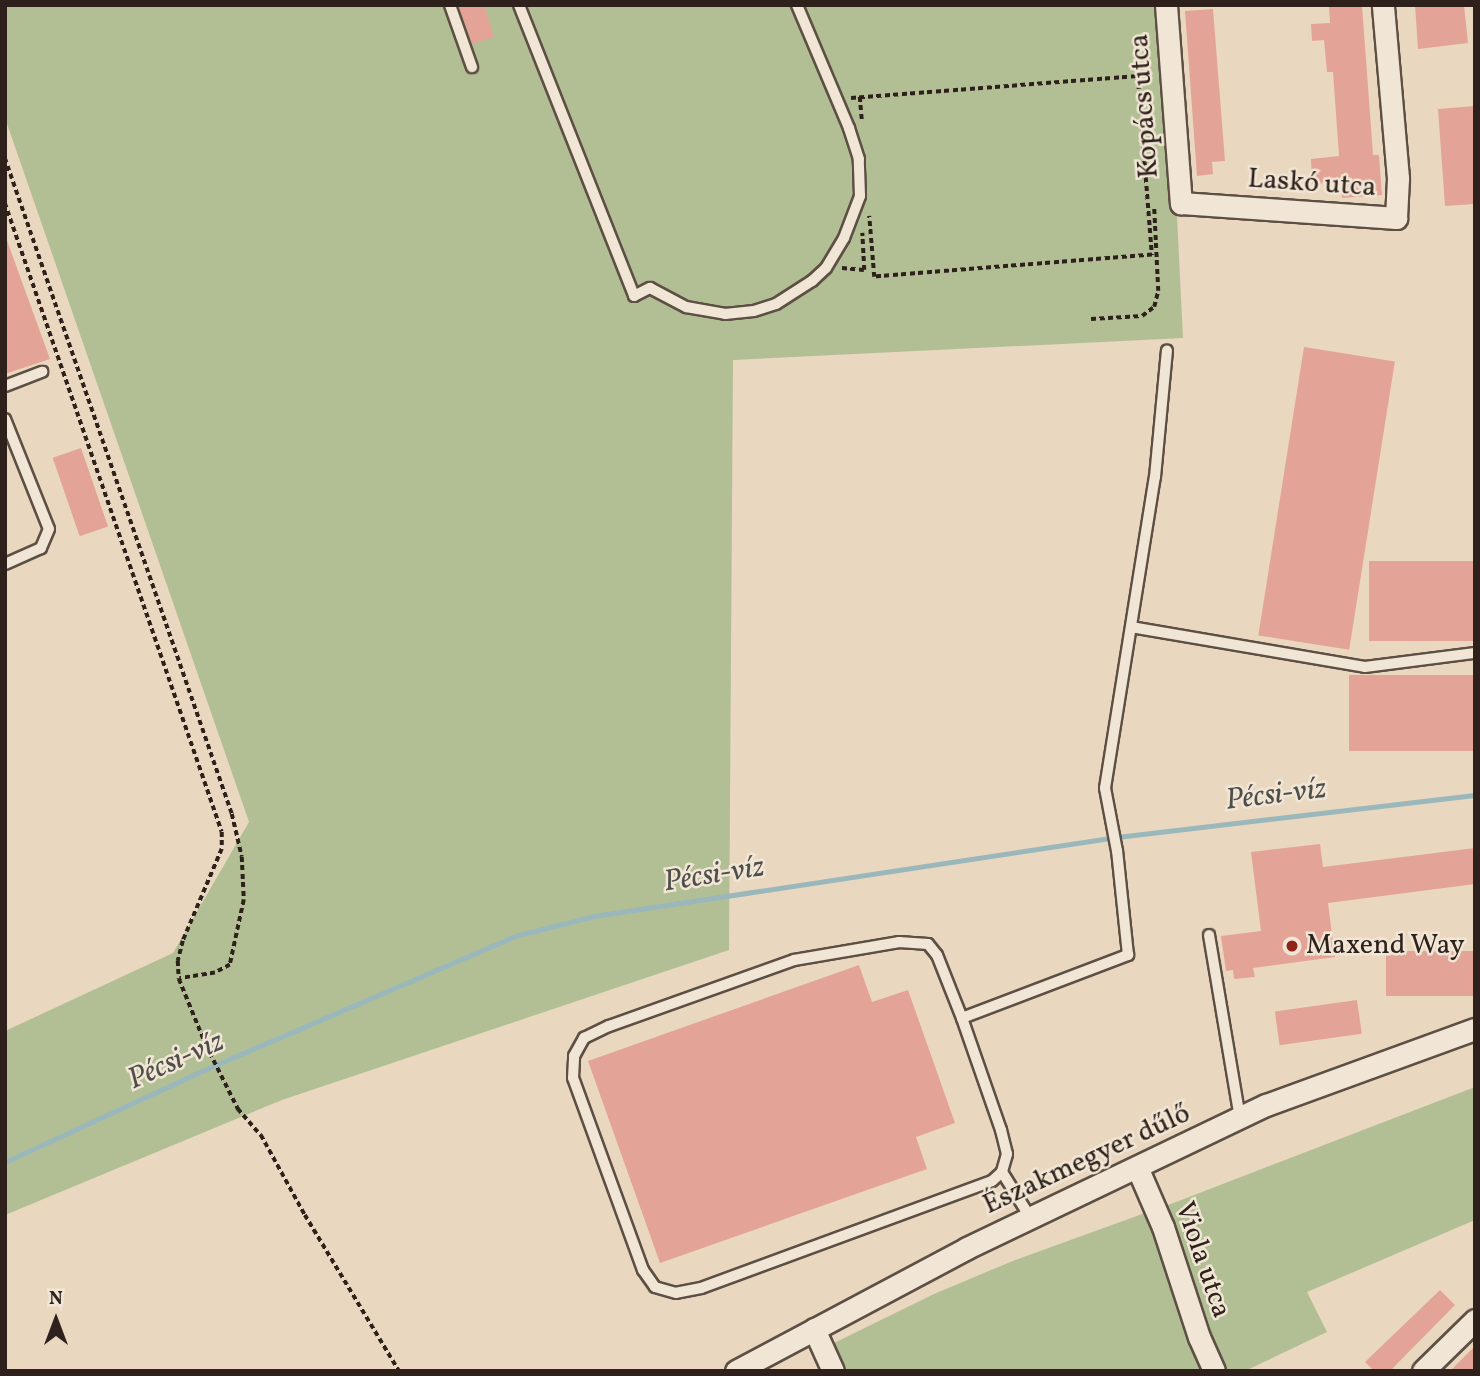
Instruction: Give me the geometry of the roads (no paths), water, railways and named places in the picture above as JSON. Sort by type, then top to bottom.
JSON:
[{"type":"street","name":"Kopács utca","points":[[1166,5],[1171,206]]},
{"type":"street","name":"Laskó utca","points":[[1171,206],[1396,218],[1398,178],[1383,5]]},
{"type":"street","name":"Északmegyer dűlő","points":[[736,1371],[1030,1217],[1266,1105],[1475,1029]]},
{"type":"street","name":"Viola utca","points":[[1137,1167],[1163,1227],[1199,1337],[1214,1371]]},
{"type":"street","points":[[1423,1371],[1475,1320]]},
{"type":"street","points":[[814,1329],[833,1371]]},
{"type":"lane","points":[[450,5],[472,67]]},
{"type":"lane","points":[[519,5],[634,296],[650,288],[672,302],[698,311],[739,313],[776,304],[813,281],[826,268],[844,238],[860,196],[859,159],[797,5]]},
{"type":"lane","points":[[962,1018],[1128,955],[1118,851],[1105,788],[1155,477],[1167,351]]},
{"type":"lane","points":[[5,386],[42,372]]},
{"type":"lane","points":[[5,419],[49,529],[41,548],[5,564]]},
{"type":"lane","points":[[1131,627],[1365,667],[1475,653]]},
{"type":"lane","points":[[1209,935],[1240,1118]]},
{"type":"lane","points":[[914,941],[928,944],[937,956],[962,1018],[1007,1154],[1002,1172],[992,1181],[701,1288],[676,1293],[655,1287],[643,1270],[573,1078],[574,1056],[584,1038],[609,1026],[794,960],[914,941]]},
{"type":"lane","points":[[1002,1172],[1030,1217]]},
{"type":"waterway","name":"Pécsi-víz","points":[[5,1162],[204,1070],[515,936],[594,916],[1117,837],[1475,795]]},
{"type":"place","name":"Maxend Way","points":[[1292,946]]}]
